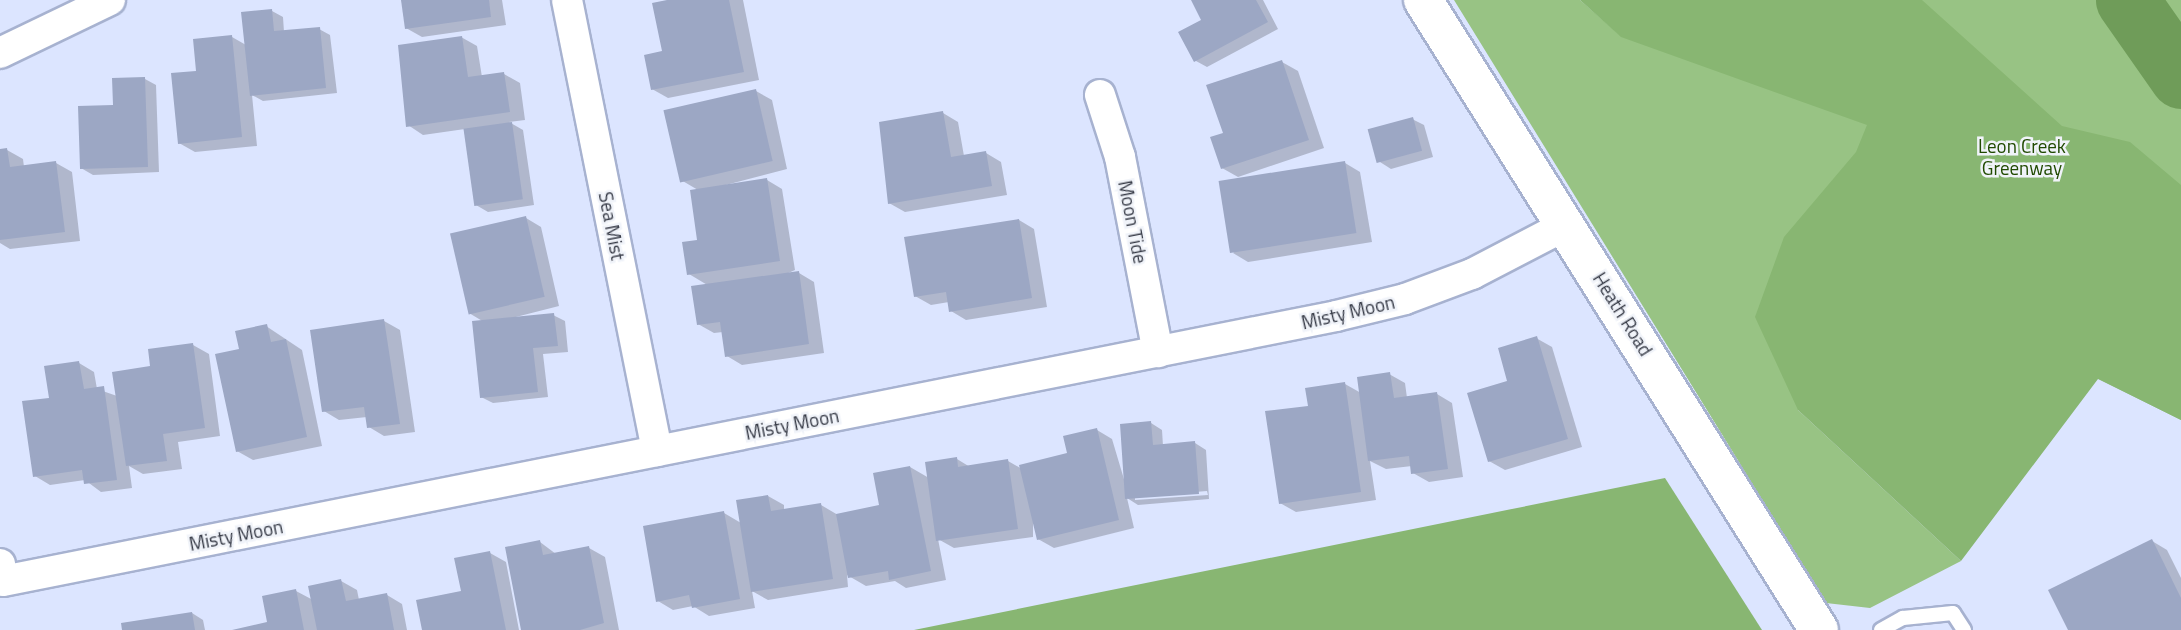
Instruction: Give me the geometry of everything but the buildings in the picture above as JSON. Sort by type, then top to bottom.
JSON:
[{"type":"street","points":[[0,53],[110,0]]},
{"type":"street","name":"Sea Mist","points":[[567,0],[657,451]]},
{"type":"street","name":"Heath Road","points":[[1423,0],[1567,224],[1819,630]]},
{"type":"street","name":"Moon Tide","points":[[1100,95],[1120,157],[1158,352]]},
{"type":"street","name":"Misty Moon","points":[[2,573],[657,451],[1158,352],[1405,299],[1472,274],[1567,224]]},
{"type":"lane","points":[[1881,630],[1903,618],[1952,613],[1964,630]]},
{"type":"green space","name":"Leon Creek Greenway","points":[[1454,0],[1580,0],[1622,37],[1689,0],[2181,0],[2181,420],[1931,295],[1798,410],[1961,561],[1870,608],[1826,603]]},
{"type":"green space","name":"Leon Creek Greenway","points":[[1580,0],[1922,0],[2062,126],[2130,142],[2181,185],[2181,420],[2098,379],[1961,561],[1798,410],[1755,317],[1784,237],[1856,152],[1867,125],[1621,37]]},
{"type":"green space","points":[[1665,478],[1762,630],[914,630]]},
{"type":"waterway","points":[[2127,0],[2181,77]]}]
